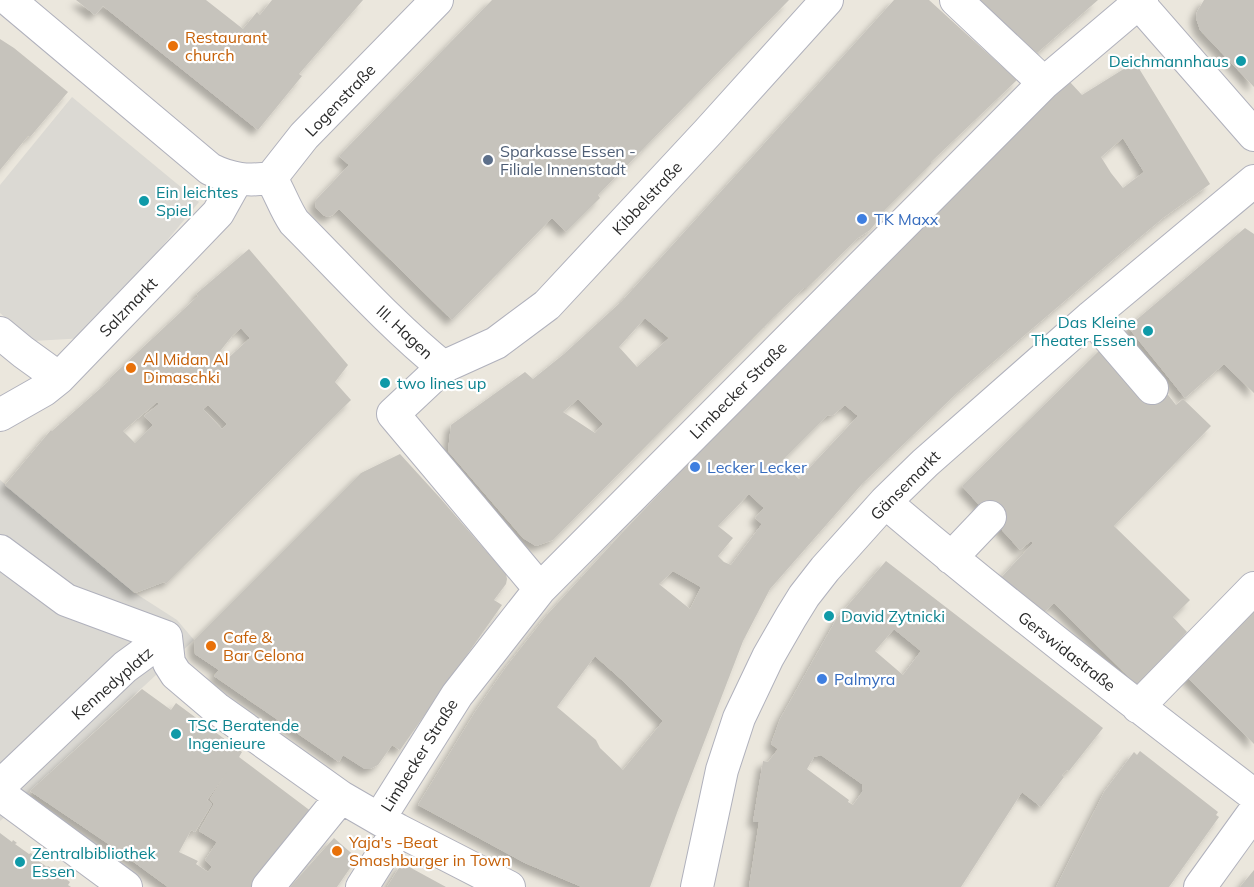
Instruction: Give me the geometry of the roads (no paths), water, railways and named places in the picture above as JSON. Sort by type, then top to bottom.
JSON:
[{"type":"street","points":[[9,0],[210,169],[221,175],[237,179],[271,178]]},
{"type":"street","name":"Logenstraße","points":[[271,178],[304,136],[437,0]]},
{"type":"street","name":"Kibbelstraße","points":[[443,367],[496,343],[547,305],[708,132],[826,0]]},
{"type":"street","points":[[956,0],[1044,83]]},
{"type":"street","points":[[1139,1],[1254,135]]},
{"type":"street","name":"Limbecker Straße","points":[[362,887],[389,824],[457,695],[540,590],[1044,83],[1139,1]]},
{"type":"street","name":"III. Hagen","points":[[271,178],[294,222],[423,351],[443,367],[393,414],[540,590]]},
{"type":"street","name":"Salzmarkt","points":[[0,415],[44,390],[58,378],[218,213],[237,179]]},
{"type":"street","name":"Gänsemarkt","points":[[697,887],[722,770],[733,735],[752,689],[779,637],[804,596],[825,569],[885,502],[925,464],[1091,317],[1254,181]]},
{"type":"street","points":[[1091,317],[1143,382]]},
{"type":"street","points":[[0,333],[58,378]]},
{"type":"street","name":"Gerswidastraße","points":[[885,502],[961,566],[1138,707],[1254,795]]},
{"type":"street","points":[[961,566],[990,517]]},
{"type":"street","name":"Kennedyplatz","points":[[0,551],[66,600],[166,637]]},
{"type":"street","points":[[1138,707],[1254,588]]},
{"type":"street","points":[[166,637],[167,654],[176,674],[216,708],[341,797],[509,887]]},
{"type":"street","name":"Kennedyplatz","points":[[0,786],[125,667],[166,637]]},
{"type":"street","points":[[0,794],[126,887]]},
{"type":"street","points":[[268,887],[341,797]]},
{"type":"street","points":[[1200,887],[1254,812]]},
{"type":"place","name":"Restaurant church","points":[[173,46]]},
{"type":"place","name":"Deichmannhaus","points":[[1241,61]]},
{"type":"place","name":"Sparkasse Essen - Filiale Innenstadt","points":[[488,160]]},
{"type":"place","name":"Ein leichtes Spiel","points":[[144,201]]},
{"type":"place","name":"TK Maxx","points":[[862,219]]},
{"type":"place","name":"Das Kleine Theater Essen","points":[[1148,331]]},
{"type":"place","name":"Al Midan Al Dimaschki","points":[[131,368]]},
{"type":"place","name":"two lines up","points":[[385,383]]},
{"type":"place","name":"Lecker Lecker","points":[[695,467]]},
{"type":"place","name":"David Zytnicki","points":[[829,616]]},
{"type":"place","name":"Cafe & Bar Celona","points":[[211,646]]},
{"type":"place","name":"Palmyra","points":[[822,679]]},
{"type":"place","name":"TSC Beratende Ingenieure","points":[[176,734]]},
{"type":"place","name":"Yaja's -Beat Smashburger in Town","points":[[337,851]]},
{"type":"place","name":"Zentralbibliothek Essen","points":[[20,862]]}]
